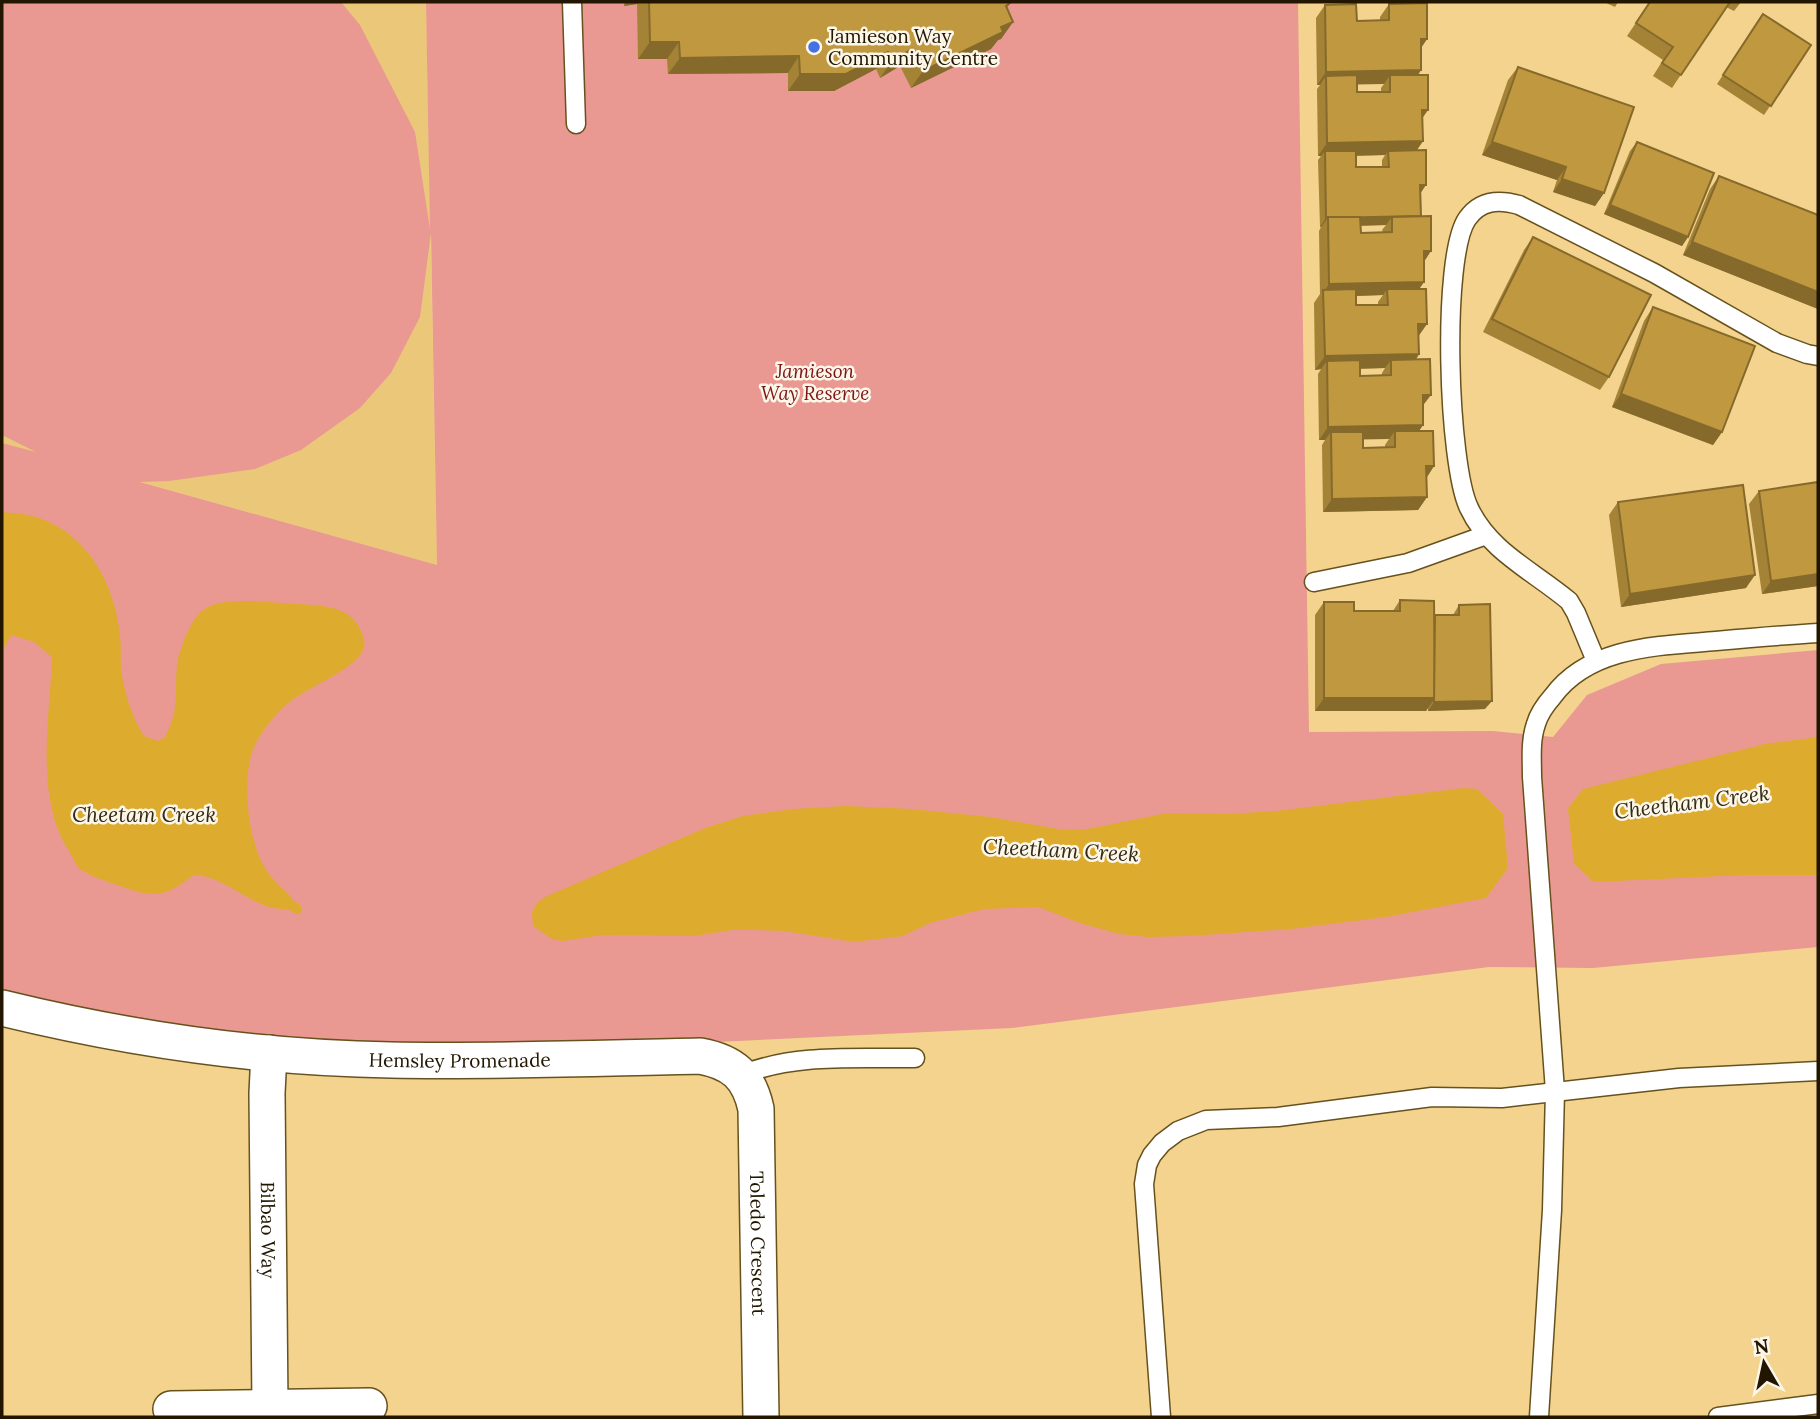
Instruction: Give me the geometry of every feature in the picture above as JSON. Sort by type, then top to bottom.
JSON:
[{"type":"street","name":"Hemsley Promenade","points":[[2,1008],[123,1034],[269,1053],[393,1060],[700,1056],[729,1064],[741,1075]]},
{"type":"street","name":"Bilbao Way","points":[[269,1053],[267,1093],[270,1407]]},
{"type":"street","name":"Toledo Crescent","points":[[741,1075],[753,1099],[755,1110],[761,1417]]},
{"type":"street","points":[[171,1409],[369,1406]]},
{"type":"lane","points":[[572,2],[576,124]]},
{"type":"lane","points":[[1596,661],[1569,601],[1501,551],[1486,535],[1468,508],[1460,479],[1453,428],[1450,326],[1458,241],[1468,217],[1487,203],[1503,201],[1519,205],[1654,273],[1777,343],[1818,356]]},
{"type":"lane","points":[[1314,582],[1408,563],[1486,535]]},
{"type":"lane","points":[[1539,1417],[1552,1210],[1555,1091],[1538,884],[1532,751],[1537,720],[1558,689],[1573,675],[1596,661],[1616,654],[1668,645],[1818,633]]},
{"type":"lane","points":[[741,1075],[765,1066],[804,1060],[915,1058]]},
{"type":"lane","points":[[1161,1417],[1144,1184],[1147,1165],[1152,1155],[1178,1131],[1206,1120],[1278,1117],[1420,1098],[1502,1098],[1679,1078],[1818,1071]]},
{"type":"lane","points":[[1718,1417],[1782,1413],[1818,1404]]},
{"type":"shaded area","points":[[2,2],[426,2],[437,565],[2,443]]},
{"type":"green space","name":"Jamieson Way Reserve","points":[[2,2],[341,2],[360,25],[415,132],[430,229],[426,2],[1298,2],[1309,732],[1493,731],[1553,737],[1587,695],[1661,664],[1818,650],[1818,947],[1593,968],[1489,967],[1012,1028],[717,1042],[383,1046],[312,1042],[154,1025],[2,992],[2,443],[36,452],[2,435]],"holes":[[[431,233],[437,565],[140,482],[169,481],[255,469],[301,450],[360,408],[391,373],[420,317]]]},
{"type":"water","name":"Cheetam Creek","points":[[2,512],[35,517],[57,526],[86,550],[97,565],[113,600],[121,642],[122,675],[131,709],[144,736],[158,741],[165,737],[173,718],[177,665],[184,640],[202,611],[221,603],[247,601],[321,606],[346,613],[353,618],[363,637],[363,650],[350,665],[304,692],[276,715],[258,739],[249,765],[247,796],[255,845],[267,871],[292,898],[289,909],[264,905],[206,877],[193,875],[166,892],[150,894],[105,881],[80,869],[58,830],[51,806],[47,731],[52,657],[34,642],[11,635],[2,652]]},
{"type":"water","points":[[1818,737],[1818,875],[1744,875],[1594,882],[1574,864],[1568,808],[1583,789],[1765,744]]},
{"type":"water","points":[[1464,788],[1477,789],[1503,814],[1508,868],[1486,898],[1386,917],[1291,929],[1149,937],[1119,934],[1038,907],[984,909],[930,923],[903,936],[854,942],[784,931],[754,930],[732,930],[694,936],[603,935],[562,941],[552,939],[533,926],[532,913],[536,904],[545,897],[705,828],[743,816],[793,809],[846,806],[990,817],[1064,830],[1087,829],[1167,813],[1229,814],[1276,811]]},
{"type":"building","name":"Jamieson Way Community Centre","points":[[649,2],[1011,2],[1006,6],[1013,22],[1001,27],[1003,32],[923,71],[912,49],[892,61],[888,52],[846,74],[800,74],[799,56],[680,58],[679,42],[650,42]]},
{"type":"building","points":[[1650,2],[1730,2],[1681,75],[1662,63],[1673,47],[1636,23]]},
{"type":"building","points":[[1427,3],[1427,39],[1421,39],[1421,70],[1326,72],[1325,5],[1356,4],[1357,21],[1389,20],[1389,4]]},
{"type":"building","points":[[1763,14],[1811,45],[1771,106],[1723,75]]},
{"type":"building","points":[[1518,67],[1634,107],[1604,193],[1562,179],[1566,167],[1492,142]]},
{"type":"building","points":[[1357,75],[1357,92],[1390,92],[1390,75],[1428,75],[1428,110],[1422,110],[1423,141],[1327,143],[1326,76]]},
{"type":"building","points":[[1637,142],[1714,173],[1688,237],[1610,205]]},
{"type":"building","points":[[1426,150],[1426,185],[1420,185],[1421,216],[1326,218],[1325,151],[1356,151],[1356,167],[1389,167],[1388,151]]},
{"type":"building","points":[[1719,176],[1818,215],[1818,292],[1692,242]]},
{"type":"building","points":[[1431,216],[1431,251],[1424,251],[1424,282],[1329,284],[1328,217],[1360,217],[1361,233],[1392,232],[1392,217]]},
{"type":"building","points":[[1533,237],[1651,295],[1609,377],[1492,319]]},
{"type":"building","points":[[1356,289],[1356,305],[1388,305],[1387,289],[1426,289],[1427,324],[1418,324],[1419,354],[1325,356],[1323,290]]},
{"type":"building","points":[[1653,307],[1755,346],[1722,432],[1621,394]]},
{"type":"building","points":[[1430,359],[1431,395],[1423,395],[1423,425],[1328,427],[1327,361],[1360,360],[1360,376],[1391,375],[1391,360]]},
{"type":"building","points":[[1395,431],[1433,431],[1434,466],[1426,466],[1427,497],[1332,499],[1331,432],[1363,432],[1363,448],[1395,447]]},
{"type":"building","points":[[1818,482],[1818,574],[1771,581],[1759,491]]},
{"type":"building","points":[[1743,485],[1755,575],[1630,594],[1618,502]]},
{"type":"building","points":[[1400,600],[1434,601],[1435,698],[1324,698],[1324,602],[1354,602],[1354,611],[1400,611]]},
{"type":"building","points":[[1490,604],[1492,701],[1434,702],[1435,615],[1459,615],[1459,605]]},
{"type":"waterway","name":"Cheetham Creek","points":[[279,896],[297,909]]},
{"type":"place","name":"Jamieson Way Community Centre","points":[[814,47]]}]
